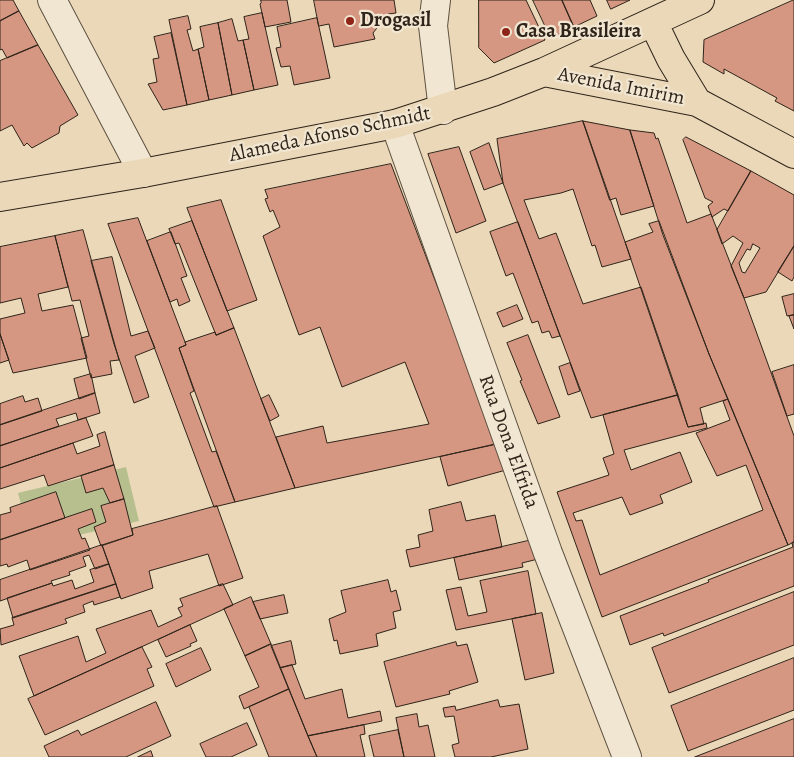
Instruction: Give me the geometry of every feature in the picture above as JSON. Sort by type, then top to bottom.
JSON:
[{"type":"main road","name":"Alameda Afonso Schmidt","points":[[0,197],[143,173],[395,124],[443,110],[544,72],[700,0]]},
{"type":"main road","name":"Avenida Imirim","points":[[654,22],[671,59],[697,102]]},
{"type":"main road","name":"Avenida Imirim","points":[[544,72],[697,102],[794,154]]},
{"type":"street","points":[[52,0],[143,173]]},
{"type":"street","points":[[436,0],[433,26],[443,110]]},
{"type":"street","name":"Rua Dona Elfrida","points":[[395,124],[548,552],[627,757]]},
{"type":"green space","points":[[126,467],[139,521],[32,546],[18,493]]},
{"type":"building","points":[[0,0],[13,0],[19,11],[0,21]]},
{"type":"building","points":[[261,0],[287,0],[291,22],[265,27],[260,4]]},
{"type":"building","name":"Drogasil","points":[[314,0],[394,0],[396,13],[388,14],[373,33],[375,39],[334,47],[329,24],[319,26]]},
{"type":"building","points":[[479,0],[526,0],[545,40],[494,63],[479,48]]},
{"type":"building","points":[[533,0],[562,0],[574,27],[551,38]]},
{"type":"building","points":[[562,0],[590,0],[597,16],[574,27]]},
{"type":"building","points":[[607,0],[630,0],[611,9]]},
{"type":"building","points":[[794,0],[794,111],[775,101],[777,98],[724,69],[724,74],[703,62],[704,40]]},
{"type":"building","points":[[19,11],[38,45],[7,58],[2,49],[0,50],[0,21]]},
{"type":"building","points":[[262,13],[278,85],[254,90],[243,40],[249,39],[244,17]]},
{"type":"building","points":[[188,16],[191,29],[187,30],[193,51],[198,49],[209,100],[187,105],[169,20]]},
{"type":"building","points":[[317,18],[330,78],[294,85],[290,66],[281,67],[276,48],[281,47],[277,27]]},
{"type":"building","points":[[232,19],[238,41],[243,40],[254,90],[232,95],[218,23]]},
{"type":"building","points":[[218,23],[232,95],[209,100],[198,49],[204,47],[200,27]]},
{"type":"building","points":[[171,33],[187,105],[163,110],[148,84],[157,82],[153,59],[159,58],[154,37]]},
{"type":"building","points":[[38,45],[78,115],[60,126],[59,133],[32,148],[27,143],[24,146],[12,125],[0,131],[0,61]]},
{"type":"building","points":[[583,121],[631,259],[602,267],[595,245],[592,246],[573,189],[524,200],[539,239],[556,233],[583,304],[641,287],[678,395],[591,418],[503,183],[497,139]]},
{"type":"building","points":[[583,121],[630,130],[654,206],[621,215],[616,198],[610,200]]},
{"type":"building","points":[[630,130],[654,133],[656,139],[658,138],[687,223],[711,214],[744,298],[794,436],[794,542],[788,545],[709,354],[663,235]]},
{"type":"building","points":[[686,137],[751,171],[728,211],[724,209],[712,217],[708,206],[713,202],[705,198],[683,140]]},
{"type":"building","points":[[489,143],[503,183],[484,190],[470,152]]},
{"type":"building","points":[[459,147],[486,221],[456,233],[428,154]]},
{"type":"building","points":[[391,164],[497,444],[295,488],[276,437],[323,426],[327,443],[429,424],[405,362],[342,387],[320,327],[299,335],[263,236],[280,227],[273,210],[270,212],[265,199],[268,198],[265,190]]},
{"type":"building","points":[[751,171],[794,195],[794,246],[766,292],[744,298],[731,266],[743,243],[733,236],[722,244],[717,230]],"holes":[[[753,244],[760,248],[745,273],[742,272],[739,263],[747,249],[750,250]]]},
{"type":"building","points":[[221,200],[257,300],[227,311],[187,208]]},
{"type":"building","points":[[138,218],[186,345],[179,348],[194,391],[190,393],[212,452],[216,451],[235,502],[214,507],[108,224]]},
{"type":"building","points":[[192,221],[234,328],[216,335],[179,243],[175,244],[169,229]]},
{"type":"building","points":[[659,221],[728,399],[700,408],[704,424],[688,427],[625,242],[653,232],[649,224]]},
{"type":"building","points":[[518,222],[560,336],[552,338],[549,331],[542,333],[538,321],[532,323],[513,273],[506,276],[490,232]]},
{"type":"building","points":[[83,230],[119,360],[110,361],[112,374],[91,378],[81,338],[89,336],[80,300],[72,301],[55,236]]},
{"type":"building","points":[[171,232],[187,276],[181,278],[190,301],[179,306],[177,299],[170,302],[147,241]]},
{"type":"building","points":[[55,236],[68,287],[38,294],[42,311],[73,305],[87,358],[13,373],[0,334],[0,319],[25,313],[21,298],[0,303],[0,247]]},
{"type":"building","points":[[794,246],[794,277],[792,281],[778,272]]},
{"type":"building","points":[[112,257],[131,336],[148,331],[155,348],[135,356],[149,397],[134,403],[114,344],[91,261]]},
{"type":"building","points":[[794,294],[794,315],[787,316],[782,297]]},
{"type":"building","points":[[517,305],[523,319],[503,327],[497,313]]},
{"type":"building","points":[[794,315],[794,329],[789,316]]},
{"type":"building","points":[[234,328],[295,488],[235,502],[179,348],[186,345],[185,342],[215,332],[216,335]]},
{"type":"building","points":[[0,334],[9,360],[0,363]]},
{"type":"building","points":[[528,335],[560,417],[538,424],[507,343]]},
{"type":"building","points":[[570,363],[580,391],[568,395],[559,367]]},
{"type":"building","points":[[794,365],[794,414],[787,416],[772,372]]},
{"type":"building","points":[[91,374],[95,393],[79,399],[74,379]]},
{"type":"building","points":[[95,393],[100,413],[78,420],[76,413],[56,419],[59,426],[0,446],[0,425]]},
{"type":"building","points":[[269,395],[279,416],[270,421],[261,399]]},
{"type":"building","points":[[678,395],[688,427],[706,423],[707,428],[624,450],[631,470],[680,452],[692,482],[660,495],[663,503],[630,515],[622,497],[573,513],[576,521],[582,520],[600,575],[763,510],[746,465],[717,476],[696,433],[730,420],[723,401],[728,399],[788,545],[602,617],[557,492],[609,475],[603,458],[614,454],[603,415]]},
{"type":"building","points":[[23,396],[25,402],[38,398],[42,411],[0,425],[0,404]]},
{"type":"building","points":[[86,418],[93,436],[0,468],[0,446]]},
{"type":"building","points":[[105,432],[114,465],[48,486],[44,475],[0,489],[0,468],[73,443],[77,454],[100,446],[97,435]]},
{"type":"building","points":[[497,444],[506,470],[448,486],[440,457]]},
{"type":"building","points":[[114,465],[124,499],[110,503],[103,488],[86,493],[81,476]]},
{"type":"building","points":[[56,492],[65,518],[0,540],[0,515],[11,512],[10,508]]},
{"type":"building","points":[[124,499],[133,535],[101,546],[94,527],[106,522],[101,506]]},
{"type":"building","points":[[461,502],[466,521],[495,515],[502,547],[410,567],[406,550],[420,547],[418,535],[433,531],[429,510]]},
{"type":"building","points":[[217,506],[243,578],[219,586],[208,554],[149,571],[153,588],[121,599],[102,545],[133,535],[132,529]]},
{"type":"building","points":[[92,509],[96,522],[78,529],[82,539],[85,538],[90,550],[30,570],[27,560],[8,567],[7,564],[0,566],[0,540]]},
{"type":"building","points":[[532,540],[538,559],[522,563],[523,567],[459,580],[454,558]]},
{"type":"building","points":[[794,542],[794,586],[664,636],[663,633],[630,645],[620,616],[793,547],[792,543]]},
{"type":"building","points":[[102,545],[109,564],[95,569],[89,555],[83,557],[86,566],[69,572],[70,575],[0,601],[0,580]]},
{"type":"building","points":[[109,564],[116,584],[13,618],[7,598],[52,583],[53,586],[72,580],[75,589],[94,582],[90,570]]},
{"type":"building","points":[[528,571],[536,614],[456,630],[446,590],[461,587],[468,616],[487,612],[480,581]]},
{"type":"building","points":[[388,580],[391,592],[396,590],[401,610],[393,612],[396,628],[376,634],[378,646],[340,654],[337,640],[334,641],[329,619],[346,612],[341,591]]},
{"type":"building","points":[[116,584],[120,597],[94,605],[93,601],[83,605],[85,612],[65,619],[67,623],[1,645],[0,629],[14,625],[12,618]]},
{"type":"building","points":[[223,584],[233,605],[34,696],[19,656],[78,636],[86,662],[106,653],[96,629],[151,610],[158,627],[182,616],[178,608],[183,606],[180,599]]},
{"type":"building","points":[[794,592],[794,645],[669,693],[652,648]]},
{"type":"building","points":[[284,595],[288,613],[260,619],[253,602]]},
{"type":"building","points":[[251,597],[271,644],[245,656],[224,609]]},
{"type":"building","points":[[542,613],[554,673],[525,680],[512,619]]},
{"type":"building","points":[[190,625],[197,641],[190,644],[191,646],[166,657],[158,640]]},
{"type":"building","points":[[291,641],[296,664],[280,668],[271,646]]},
{"type":"building","points":[[456,642],[457,646],[467,644],[478,682],[449,691],[450,694],[396,707],[384,662]]},
{"type":"building","points":[[271,644],[289,689],[244,709],[239,696],[259,687],[245,656]]},
{"type":"building","points":[[142,647],[152,667],[147,669],[154,686],[45,735],[28,699]]},
{"type":"building","points":[[201,648],[211,670],[176,687],[166,664]]},
{"type":"building","points":[[794,658],[794,710],[688,751],[671,706]]},
{"type":"building","points":[[292,665],[305,699],[342,689],[348,718],[380,711],[382,721],[308,736],[280,668]]},
{"type":"building","points":[[289,689],[317,757],[269,757],[249,707]]},
{"type":"building","points":[[498,700],[500,707],[519,704],[528,749],[491,757],[455,757],[452,745],[459,743],[454,716],[445,717],[443,708],[455,706],[456,710]]},
{"type":"building","points":[[156,702],[171,736],[126,757],[49,757],[44,746],[78,730],[81,735]]},
{"type":"building","points":[[417,714],[419,727],[428,725],[435,757],[404,757],[396,718]]},
{"type":"building","points":[[794,719],[794,757],[695,757]]},
{"type":"building","points":[[247,723],[257,745],[231,757],[206,757],[200,744]]},
{"type":"building","points":[[364,725],[365,734],[360,735],[365,757],[317,757],[308,736]]},
{"type":"building","points":[[398,730],[404,757],[374,757],[369,736]]},
{"type":"building","points":[[151,751],[153,757],[138,757]]},
{"type":"place","name":"Drogasil","points":[[350,21]]},
{"type":"place","name":"Casa Brasileira","points":[[506,32]]}]
